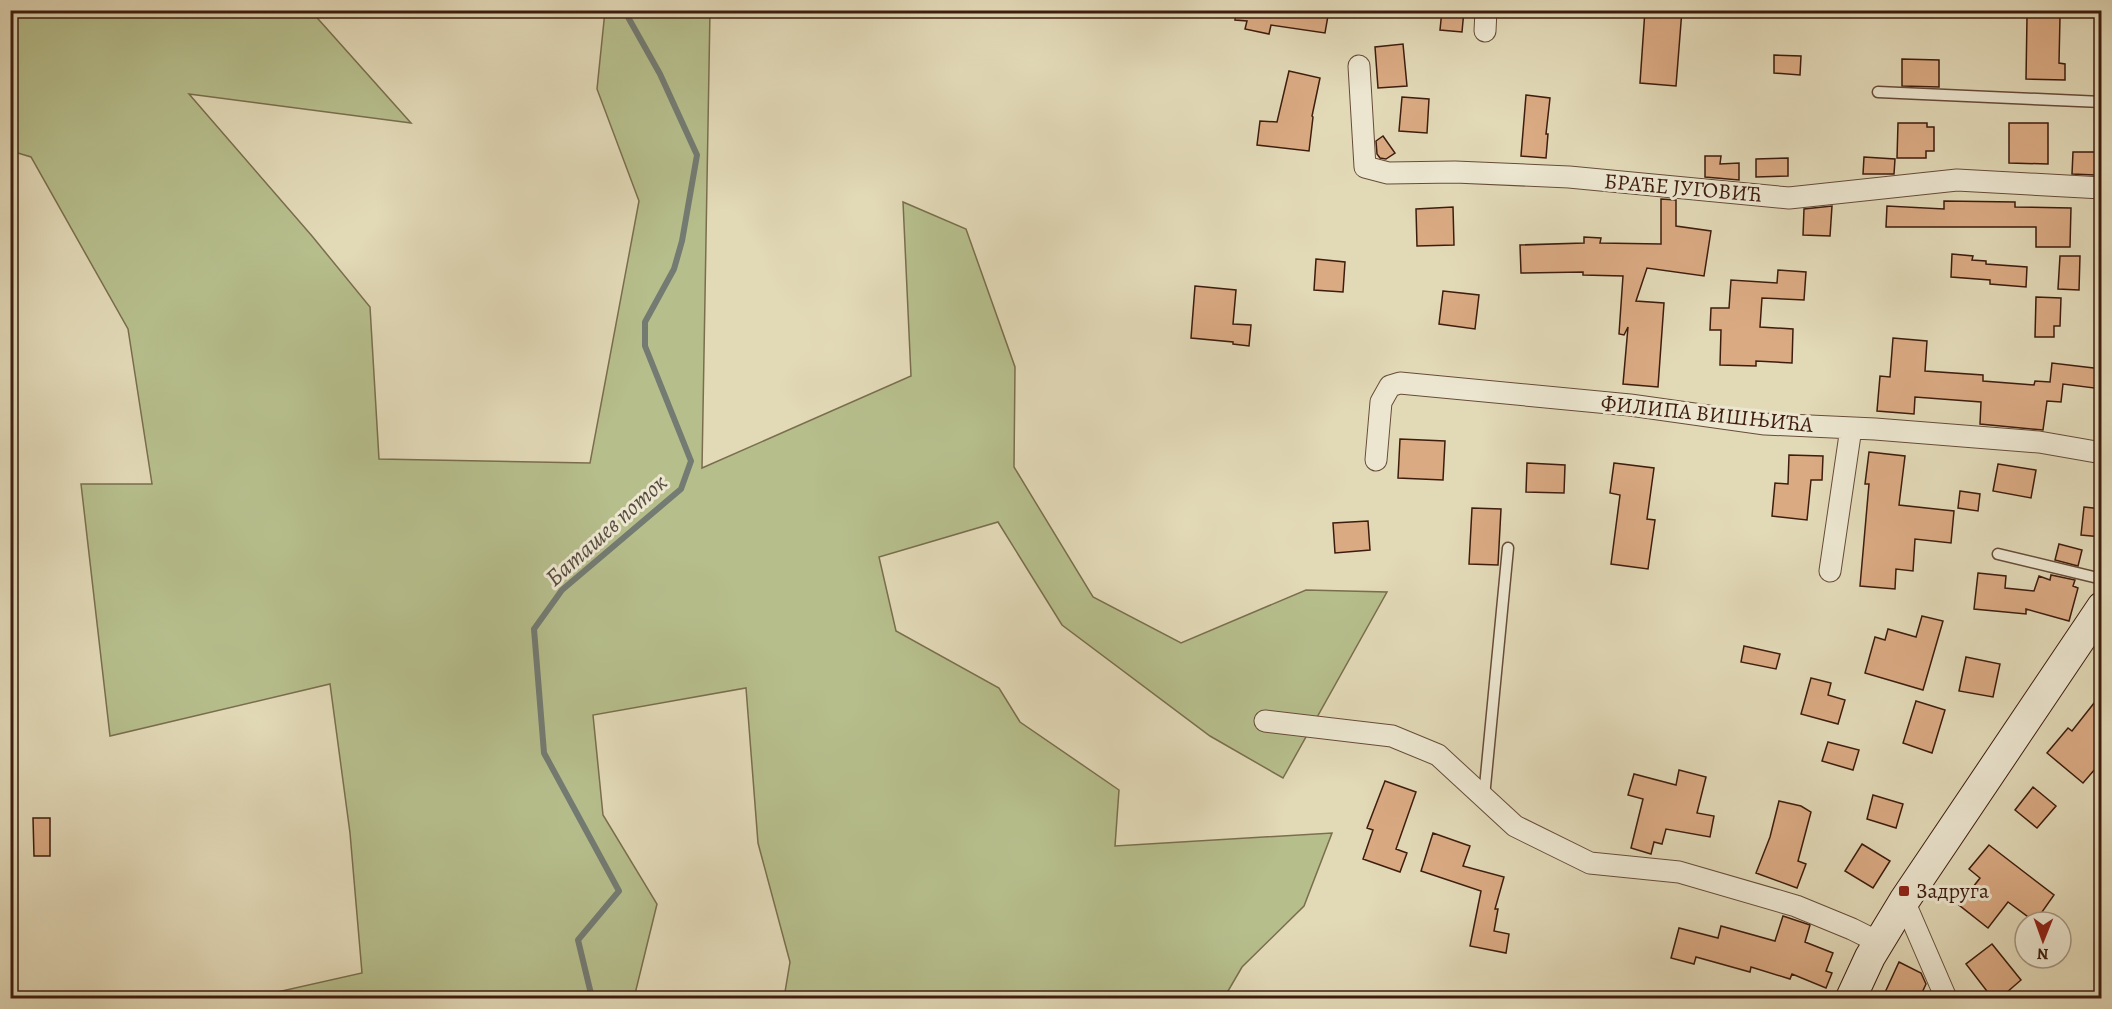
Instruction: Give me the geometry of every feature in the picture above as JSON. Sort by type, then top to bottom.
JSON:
[{"type":"street","name":"БРАЋЕ ЈУГОВИЋ","points":[[1359,66],[1365,167],[1388,173],[1455,172],[1569,177],[1789,198],[1957,180],[2102,188]]},
{"type":"street","name":"ФИЛИПА ВИШЊИЋА","points":[[1376,460],[1382,402],[1390,386],[1400,383],[1630,405],[1765,424],[2040,442],[2102,453]]},
{"type":"street","points":[[1830,571],[1851,428]]},
{"type":"street","points":[[1851,999],[1878,942],[2102,607]]},
{"type":"street","points":[[1265,722],[1392,736],[1438,755],[1515,826],[1590,863],[1679,872],[1796,906],[1878,942]]},
{"type":"street","points":[[1904,902],[1946,999]]},
{"type":"lane","points":[[1878,92],[2102,102]]},
{"type":"lane","points":[[1484,797],[1508,548]]},
{"type":"lane","points":[[1998,554],[2102,579]]},
{"type":"green space","points":[[10,11],[311,11],[411,123],[189,94],[370,307],[379,459],[590,463],[639,201],[597,89],[605,11],[710,11],[702,468],[911,376],[903,202],[966,229],[1015,367],[1014,467],[1093,597],[1181,643],[1306,590],[1387,592],[1283,778],[1210,736],[1062,625],[998,522],[879,557],[896,631],[999,688],[1020,722],[1119,790],[1115,846],[1332,833],[1304,906],[1242,967],[1224,998],[784,998],[790,962],[758,843],[746,688],[593,715],[603,815],[657,904],[634,998],[251,998],[362,973],[350,833],[330,684],[110,736],[81,484],[152,484],[128,329],[31,157],[11,151]]},
{"type":"building","points":[[1236,10],[1329,10],[1325,33],[1271,25],[1269,34],[1245,29],[1247,21],[1235,20]]},
{"type":"building","points":[[1442,10],[1464,10],[1462,32],[1440,30]]},
{"type":"building","points":[[1645,10],[1682,10],[1676,86],[1640,83]]},
{"type":"building","points":[[2027,17],[2060,17],[2059,63],[2065,64],[2065,80],[2026,79]]},
{"type":"building","points":[[1403,44],[1407,86],[1378,88],[1375,47]]},
{"type":"building","points":[[1774,55],[1801,56],[1800,75],[1774,73]]},
{"type":"building","points":[[1902,59],[1939,60],[1939,87],[1902,86]]},
{"type":"building","points":[[1289,71],[1320,78],[1312,116],[1309,151],[1257,145],[1260,121],[1277,122]]},
{"type":"building","points":[[1526,95],[1550,98],[1546,158],[1521,156]]},
{"type":"building","points":[[1402,97],[1429,99],[1427,133],[1399,131]]},
{"type":"building","points":[[1898,123],[1927,123],[1927,127],[1934,127],[1934,151],[1926,151],[1926,158],[1897,158]]},
{"type":"building","points":[[2009,123],[2048,123],[2048,164],[2009,163]]},
{"type":"building","points":[[1383,136],[1395,153],[1386,159],[1380,158],[1377,154],[1376,141]]},
{"type":"building","points":[[2073,152],[2096,152],[2095,175],[2072,174]]},
{"type":"building","points":[[1705,156],[1721,156],[1720,164],[1739,163],[1739,180],[1705,177]]},
{"type":"building","points":[[1864,157],[1895,159],[1894,174],[1863,174]]},
{"type":"building","points":[[1788,158],[1788,176],[1756,177],[1756,159]]},
{"type":"building","points":[[1661,199],[1676,200],[1676,226],[1711,231],[1704,276],[1647,268],[1636,301],[1664,303],[1658,387],[1623,384],[1628,327],[1624,335],[1619,334],[1623,276],[1583,275],[1583,272],[1521,273],[1520,245],[1584,243],[1584,237],[1601,238],[1600,243],[1661,244]]},
{"type":"building","points":[[1944,201],[2015,202],[2015,207],[2071,208],[2070,247],[2036,247],[2036,227],[1886,227],[1887,206],[1944,209]]},
{"type":"building","points":[[1832,206],[1830,236],[1803,235],[1804,209]]},
{"type":"building","points":[[1453,207],[1454,245],[1417,246],[1416,209]]},
{"type":"building","points":[[1952,254],[1973,256],[1972,260],[1986,261],[1986,264],[2027,267],[2026,287],[1990,284],[1990,280],[1951,277]]},
{"type":"building","points":[[2060,256],[2080,256],[2079,290],[2058,289]]},
{"type":"building","points":[[1316,259],[1345,262],[1343,292],[1314,290]]},
{"type":"building","points":[[1778,270],[1806,272],[1804,300],[1762,298],[1760,327],[1793,329],[1792,363],[1756,361],[1756,366],[1720,365],[1721,330],[1710,330],[1711,308],[1729,308],[1731,280],[1777,283]]},
{"type":"building","points":[[1195,286],[1236,290],[1233,324],[1251,325],[1249,346],[1191,338]]},
{"type":"building","points":[[1443,291],[1479,295],[1475,329],[1439,324]]},
{"type":"building","points":[[2036,297],[2061,298],[2060,326],[2054,326],[2054,337],[2035,337]]},
{"type":"building","points":[[1893,338],[1927,341],[1925,371],[1983,375],[1983,381],[2034,385],[2035,381],[2050,382],[2052,363],[2102,369],[2102,389],[2063,384],[2061,402],[2047,401],[2043,430],[1980,424],[1981,402],[1915,397],[1914,414],[1877,411],[1880,376],[1890,377]]},
{"type":"building","points":[[1400,439],[1445,441],[1443,480],[1398,478]]},
{"type":"building","points":[[1869,452],[1905,456],[1899,505],[1954,511],[1951,543],[1915,539],[1913,571],[1896,569],[1895,589],[1860,586],[1869,484],[1865,484]]},
{"type":"building","points":[[1789,455],[1823,456],[1822,480],[1811,480],[1807,520],[1772,516],[1775,483],[1788,484]]},
{"type":"building","points":[[1527,463],[1565,465],[1564,493],[1526,492]]},
{"type":"building","points":[[1614,463],[1654,468],[1647,519],[1655,520],[1648,569],[1611,564],[1620,495],[1610,493]]},
{"type":"building","points":[[1998,464],[2036,470],[2031,498],[1993,491]]},
{"type":"building","points":[[1960,491],[1980,494],[1978,511],[1958,508]]},
{"type":"building","points":[[2084,507],[2102,509],[2102,537],[2081,535]]},
{"type":"building","points":[[1472,508],[1501,509],[1498,565],[1469,564]]},
{"type":"building","points":[[1368,521],[1370,550],[1335,553],[1333,523]]},
{"type":"building","points":[[2059,544],[2082,550],[2078,566],[2055,560]]},
{"type":"building","points":[[1978,573],[2006,576],[2005,588],[2034,591],[2039,576],[2050,580],[2051,575],[2075,580],[2073,586],[2078,588],[2069,621],[2026,609],[2026,614],[1974,609]]},
{"type":"building","points":[[1922,616],[1943,621],[1923,690],[1865,673],[1875,637],[1885,640],[1888,629],[1916,637]]},
{"type":"building","points":[[1744,646],[1780,654],[1776,669],[1741,662]]},
{"type":"building","points":[[1966,657],[2000,664],[1993,697],[1959,691]]},
{"type":"building","points":[[1811,678],[1831,683],[1828,695],[1845,700],[1838,724],[1801,714]]},
{"type":"building","points":[[2102,693],[2102,761],[2083,783],[2047,753],[2068,728],[2072,731]]},
{"type":"building","points":[[1916,701],[1945,710],[1932,753],[1903,743]]},
{"type":"building","points":[[1828,742],[1859,750],[1853,770],[1822,761]]},
{"type":"building","points":[[1679,770],[1706,777],[1697,813],[1714,816],[1710,837],[1666,829],[1662,844],[1654,842],[1651,854],[1631,848],[1643,799],[1628,795],[1634,774],[1676,785]]},
{"type":"building","points":[[1385,781],[1416,792],[1396,849],[1407,853],[1400,872],[1363,859],[1373,830],[1367,828]]},
{"type":"building","points":[[2033,787],[2056,806],[2037,828],[2015,810]]},
{"type":"building","points":[[1873,795],[1903,804],[1896,828],[1867,819]]},
{"type":"building","points":[[1779,801],[1801,806],[1811,812],[1798,861],[1806,864],[1797,888],[1756,873],[1770,837]]},
{"type":"building","points":[[33,818],[50,818],[50,856],[34,856]]},
{"type":"building","points":[[1433,833],[1470,846],[1463,866],[1504,877],[1495,909],[1498,909],[1494,931],[1509,934],[1506,953],[1470,946],[1481,891],[1421,871]]},
{"type":"building","points":[[1862,844],[1890,861],[1873,888],[1845,871]]},
{"type":"building","points":[[1989,845],[2054,895],[2043,910],[2019,910],[2008,902],[1988,928],[1959,905],[1980,878],[1969,869]]},
{"type":"building","points":[[1783,916],[1810,925],[1805,942],[1833,953],[1826,971],[1832,973],[1826,988],[1792,974],[1790,979],[1751,967],[1750,972],[1696,957],[1694,964],[1671,958],[1679,928],[1718,938],[1721,926],[1775,941]]},
{"type":"building","points":[[1992,944],[2021,980],[1999,999],[1993,999],[1966,964]]},
{"type":"building","points":[[1899,962],[1921,973],[1926,984],[1919,999],[1882,999]]},
{"type":"waterway","name":"Баташев поток","points":[[592,998],[578,940],[619,891],[544,753],[534,629],[562,590],[681,489],[691,461],[645,346],[645,322],[674,269],[682,241],[697,155],[660,74],[624,10]]},
{"type":"place","name":"Задруга","points":[[1904,891]]}]
